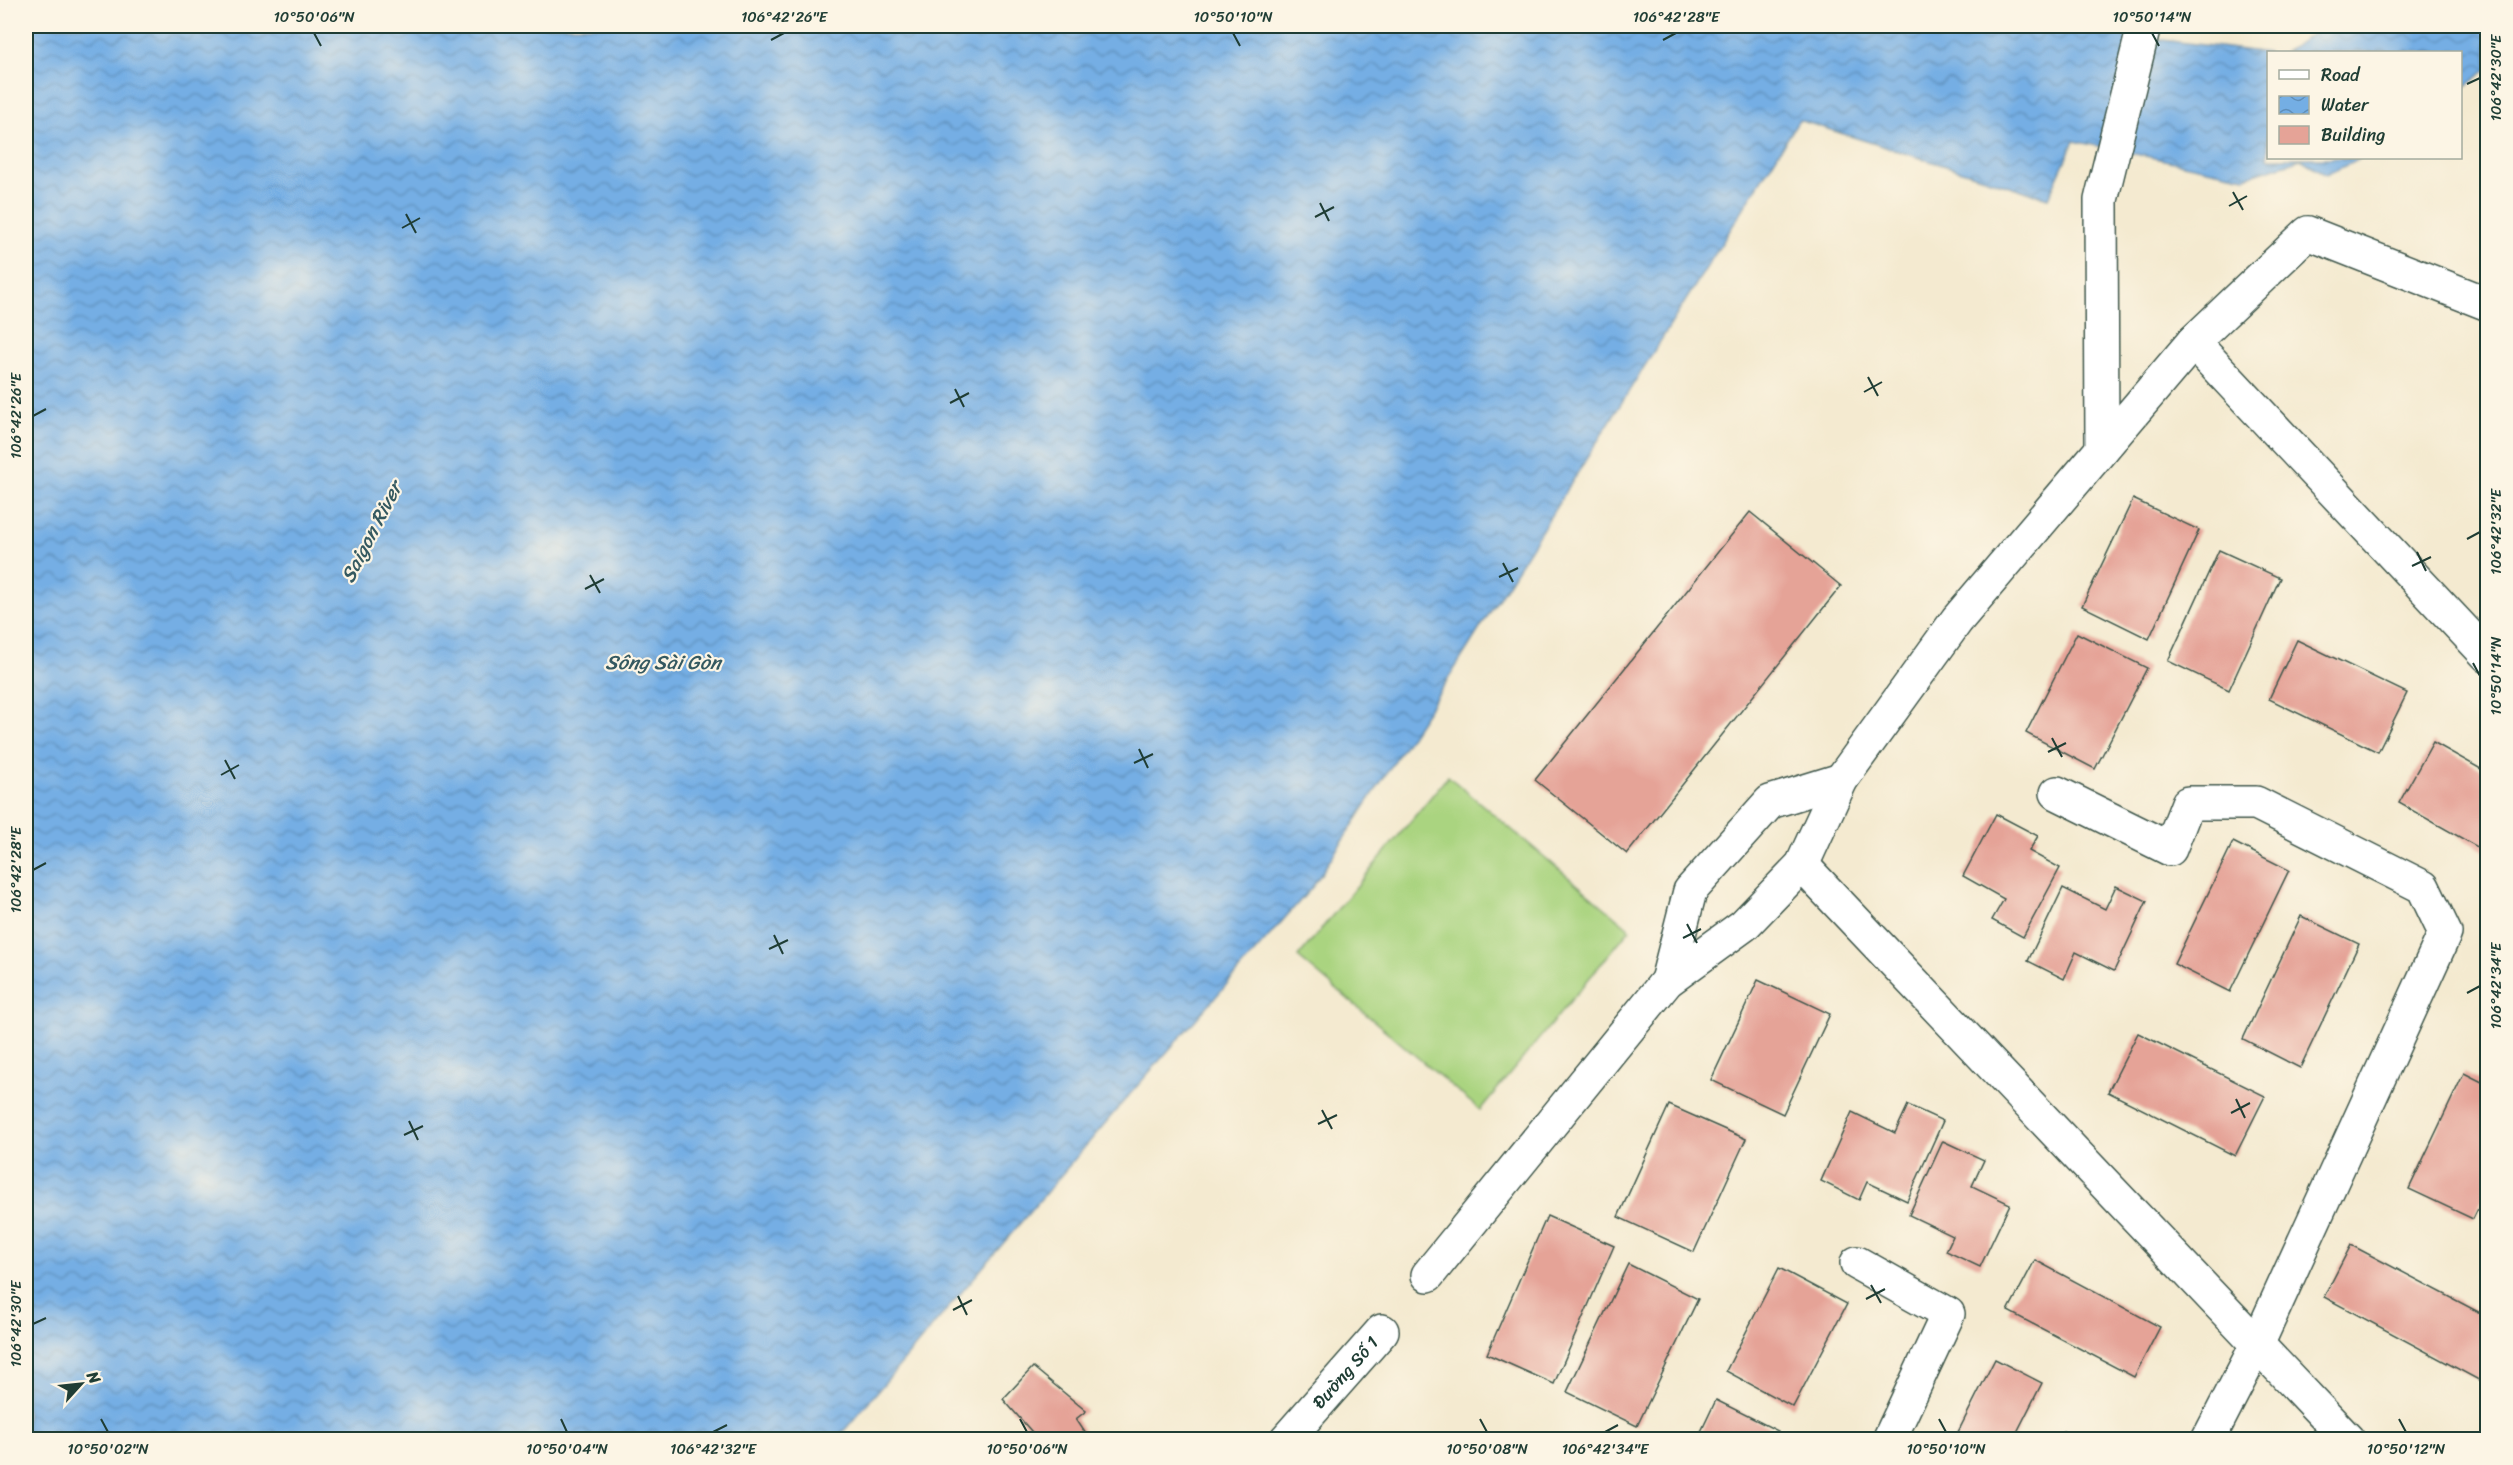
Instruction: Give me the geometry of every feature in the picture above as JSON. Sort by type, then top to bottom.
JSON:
[{"type":"street","points":[[2102,449],[2101,200],[2144,26]]},
{"type":"street","points":[[1428,1275],[1667,981],[1744,925],[1802,865],[1841,780],[1957,620],[2193,342],[2308,233],[2487,304]]},
{"type":"street","points":[[2193,342],[2487,656]]},
{"type":"street","points":[[1667,981],[1690,891],[1770,802],[1841,780]]},
{"type":"street","points":[[2057,793],[2170,849],[2188,803],[2256,803],[2423,887],[2445,933],[2257,1345],[2208,1440]]},
{"type":"street","points":[[1802,865],[2348,1440]]},
{"type":"street","points":[[1857,1263],[1948,1314],[1889,1440]]},
{"type":"street","name":"Đường Số 1","points":[[1286,1440],[1382,1331]]},
{"type":"green space","points":[[1448,776],[1630,929],[1480,1110],[1298,957]]},
{"type":"water","name":"Sông Sài Gòn","points":[[26,26],[2067,26],[2080,30],[2267,53],[2267,159],[2301,159],[2245,177],[2074,141],[2048,198],[1799,120],[1457,665],[1313,886],[1124,1101],[837,1439],[26,1439]]},
{"type":"water","points":[[2324,26],[2487,26],[2487,70],[2462,88],[2462,51],[2286,51]]},
{"type":"water","name":"Sông Sài Gòn","points":[[2301,159],[2359,159],[2326,175]]},
{"type":"building","points":[[2133,499],[2199,530],[2149,639],[2082,606]]},
{"type":"building","points":[[1750,512],[1841,586],[1627,854],[1535,780]]},
{"type":"building","points":[[2219,550],[2280,578],[2229,690],[2168,661]]},
{"type":"building","points":[[2077,633],[2147,668],[2095,769],[2026,733]]},
{"type":"building","points":[[2297,640],[2407,693],[2378,752],[2269,699]]},
{"type":"building","points":[[2433,742],[2488,773],[2488,853],[2399,803]]},
{"type":"building","points":[[1996,814],[2038,836],[2029,851],[2060,868],[2023,937],[1992,920],[2004,899],[1963,876]]},
{"type":"building","points":[[2233,842],[2289,870],[2230,992],[2174,964]]},
{"type":"building","points":[[2116,886],[2147,901],[2114,971],[2076,952],[2064,979],[2028,961],[2063,888],[2105,909]]},
{"type":"building","points":[[2301,916],[2359,944],[2300,1068],[2243,1039]]},
{"type":"building","points":[[1758,980],[1830,1014],[1783,1114],[1711,1080]]},
{"type":"building","points":[[2138,1033],[2265,1096],[2235,1156],[2108,1092]]},
{"type":"building","points":[[2464,1073],[2488,1085],[2488,1188],[2473,1219],[2409,1189]]},
{"type":"building","points":[[1669,1105],[1746,1139],[1694,1252],[1618,1217]]},
{"type":"building","points":[[1908,1105],[1943,1121],[1907,1201],[1867,1182],[1859,1200],[1821,1181],[1852,1112],[1895,1133]]},
{"type":"building","points":[[1943,1141],[1984,1160],[1972,1186],[2010,1204],[1980,1267],[1946,1251],[1953,1236],[1909,1215]]},
{"type":"building","points":[[1547,1216],[1614,1246],[1554,1384],[1487,1354]]},
{"type":"building","points":[[2351,1245],[2488,1317],[2488,1385],[2324,1297]]},
{"type":"building","points":[[2035,1260],[2160,1327],[2134,1377],[2008,1311]]},
{"type":"building","points":[[1628,1264],[1698,1299],[1637,1426],[1567,1392]]},
{"type":"building","points":[[1779,1268],[1847,1304],[1793,1407],[1726,1371]]},
{"type":"building","points":[[1995,1359],[2042,1383],[2013,1440],[1954,1440]]},
{"type":"building","points":[[1033,1367],[1086,1411],[1076,1419],[1090,1440],[1039,1440],[1003,1399]]},
{"type":"building","points":[[1716,1400],[1778,1431],[1774,1440],[1697,1440]]},
{"type":"building","points":[[2063,1431],[2078,1440],[2058,1440]]},
{"type":"water label","name":"Saigon River","points":[[371,532]]}]
